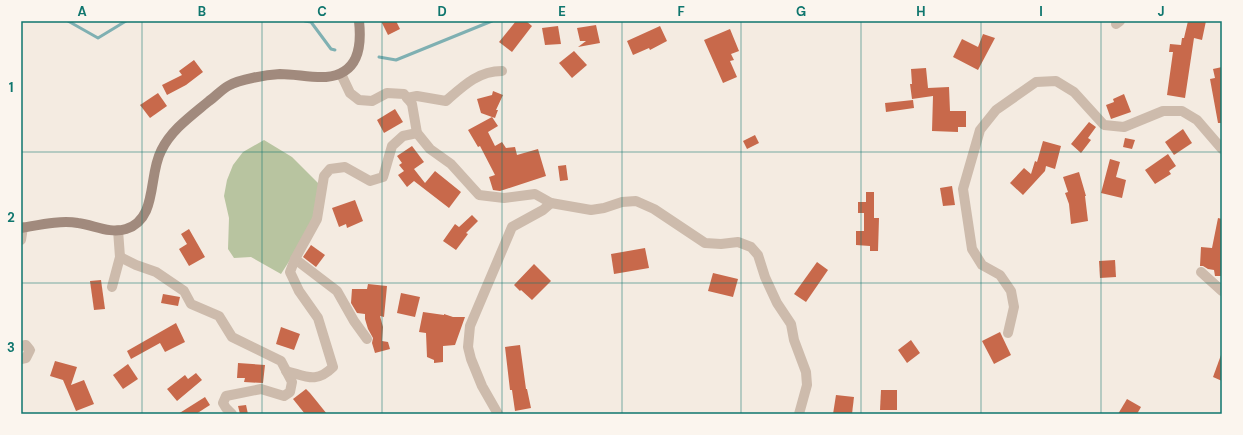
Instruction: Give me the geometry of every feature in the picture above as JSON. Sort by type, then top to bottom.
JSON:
[{"type":"main road","points":[[22,228],[55,223],[77,223],[110,230],[124,230],[135,225],[144,216],[149,205],[154,171],[160,151],[170,136],[186,120],[228,86],[252,78],[281,74],[325,77],[341,74],[351,66],[358,54],[360,35],[359,21]]},
{"type":"street","points":[[407,98],[417,96],[446,100],[473,78],[493,71],[502,71]]},
{"type":"street","points":[[341,74],[350,93],[360,100],[372,101],[387,93],[404,94],[412,104],[417,133],[430,149],[451,164],[479,195],[504,198],[535,194],[551,203],[591,210],[604,208],[622,202],[636,201],[654,209],[705,243],[721,244],[738,242],[751,246],[758,255],[765,277],[777,303],[791,324],[794,340],[806,372],[807,385],[798,414]]},
{"type":"street","points":[[1008,333],[1014,307],[1011,291],[1000,275],[982,265],[972,249],[963,188],[980,130],[996,110],[1036,82],[1056,80],[1074,92],[1104,125],[1124,127],[1163,111],[1182,110],[1197,120],[1222,149]]},
{"type":"street","points":[[286,371],[315,378],[325,375],[333,367],[318,318],[299,291],[290,272],[295,259],[317,219],[324,176],[330,169],[345,167],[370,181],[383,177],[392,146],[403,136],[417,133]]},
{"type":"street","points":[[498,414],[482,386],[471,359],[468,347],[470,326],[512,227],[543,210],[551,203]]},
{"type":"street","points":[[21,240],[22,228]]},
{"type":"street","points":[[112,286],[120,258],[118,230]]},
{"type":"street","points":[[120,258],[156,272],[184,291],[192,304],[219,316],[232,338],[281,362],[292,382],[290,392],[284,396],[261,389],[226,396],[223,403],[232,414]]},
{"type":"street","points":[[295,259],[337,291],[367,340]]},
{"type":"street","points":[[1201,272],[1222,291]]},
{"type":"street","points":[[21,346],[26,345],[30,350],[26,358],[21,359]]},
{"type":"green space","points":[[264,140],[292,157],[319,184],[311,227],[281,274],[251,257],[234,258],[228,249],[229,218],[224,196],[227,180],[233,165],[243,152]]},
{"type":"building","points":[[381,21],[396,21],[400,29],[388,35]]},
{"type":"building","points":[[516,21],[526,21],[532,26],[512,52],[499,42]]},
{"type":"building","points":[[1188,21],[1206,21],[1202,40],[1194,38],[1185,98],[1167,95],[1173,52],[1169,52],[1170,44],[1181,45]]},
{"type":"building","points":[[596,25],[600,43],[578,47],[586,41],[580,41],[577,28]]},
{"type":"building","points":[[558,26],[561,44],[545,45],[542,28]]},
{"type":"building","points":[[660,26],[667,41],[650,50],[649,48],[633,55],[627,41]]},
{"type":"building","points":[[730,29],[739,51],[731,54],[734,60],[730,61],[737,77],[723,83],[704,40]]},
{"type":"building","points":[[983,34],[995,38],[978,70],[953,57],[962,39],[978,47]]},
{"type":"building","points":[[574,51],[587,65],[572,78],[559,63]]},
{"type":"building","points":[[194,60],[203,72],[186,85],[167,95],[162,85],[182,75],[179,71]]},
{"type":"building","points":[[1222,67],[1222,123],[1218,123],[1210,79],[1215,78],[1213,69]]},
{"type":"building","points":[[926,68],[928,88],[949,87],[950,111],[966,111],[966,127],[958,127],[958,132],[932,131],[933,96],[912,99],[910,84],[912,84],[911,69]]},
{"type":"building","points":[[493,91],[503,95],[496,110],[498,110],[495,118],[481,113],[477,99],[492,95]]},
{"type":"building","points":[[158,93],[167,106],[150,118],[140,105]]},
{"type":"building","points":[[1124,94],[1131,112],[1111,119],[1106,105],[1114,102],[1113,99]]},
{"type":"building","points":[[913,100],[914,108],[886,112],[885,103]]},
{"type":"building","points":[[395,109],[403,122],[384,133],[377,120]]},
{"type":"building","points":[[492,117],[498,126],[488,132],[495,146],[502,142],[506,148],[515,147],[517,155],[538,149],[546,176],[500,191],[493,190],[489,177],[495,175],[480,146],[478,147],[468,130]]},
{"type":"building","points":[[1089,122],[1096,127],[1088,138],[1091,140],[1081,153],[1071,144]]},
{"type":"building","points":[[1183,129],[1192,143],[1174,155],[1165,142]]},
{"type":"building","points":[[755,135],[759,143],[747,149],[743,141]]},
{"type":"building","points":[[1125,138],[1135,140],[1132,149],[1123,147]]},
{"type":"building","points":[[1043,141],[1061,146],[1055,169],[1046,166],[1045,171],[1023,195],[1010,183],[1024,168],[1031,174],[1035,161],[1037,162]]},
{"type":"building","points":[[412,146],[424,162],[414,169],[425,183],[435,171],[461,192],[449,208],[414,181],[407,187],[398,175],[404,171],[399,165],[402,163],[397,156]]},
{"type":"building","points":[[1168,154],[1176,166],[1169,171],[1171,174],[1155,184],[1145,170]]},
{"type":"building","points":[[1110,159],[1120,162],[1116,177],[1126,180],[1122,198],[1101,193]]},
{"type":"building","points":[[566,165],[568,180],[560,181],[558,166]]},
{"type":"building","points":[[1079,172],[1086,196],[1088,221],[1071,224],[1069,204],[1065,193],[1068,192],[1063,177]]},
{"type":"building","points":[[952,186],[955,205],[943,206],[940,188]]},
{"type":"building","points":[[866,192],[874,192],[874,218],[879,218],[878,251],[870,251],[870,246],[856,245],[856,231],[864,231],[864,213],[858,213],[858,202],[866,202]]},
{"type":"building","points":[[355,200],[363,221],[347,228],[346,224],[339,227],[332,208]]},
{"type":"building","points":[[472,215],[478,221],[466,233],[468,234],[456,250],[443,241],[455,224],[459,227]]},
{"type":"building","points":[[1218,218],[1222,219],[1222,276],[1215,276],[1214,270],[1200,266],[1201,247],[1212,248]]},
{"type":"building","points":[[189,229],[205,257],[189,266],[179,249],[187,244],[181,234]]},
{"type":"building","points":[[311,245],[325,255],[316,267],[303,257]]},
{"type":"building","points":[[645,248],[649,268],[614,274],[611,254]]},
{"type":"building","points":[[1115,260],[1116,277],[1100,278],[1099,261]]},
{"type":"building","points":[[817,262],[828,270],[806,302],[794,294]]},
{"type":"building","points":[[534,264],[551,281],[532,300],[514,285]]},
{"type":"building","points":[[713,273],[738,279],[733,297],[708,291]]},
{"type":"building","points":[[101,280],[105,309],[94,310],[90,281]]},
{"type":"building","points":[[368,284],[387,286],[384,317],[380,316],[383,327],[382,341],[388,342],[390,349],[375,353],[372,343],[373,338],[368,329],[365,314],[357,313],[351,303],[352,289],[367,289]]},
{"type":"building","points":[[401,293],[420,297],[415,317],[397,313]]},
{"type":"building","points":[[163,294],[180,297],[178,306],[161,303]]},
{"type":"building","points":[[423,312],[444,314],[453,317],[465,317],[455,345],[443,346],[443,362],[434,363],[434,360],[427,357],[426,333],[419,332]]},
{"type":"building","points":[[176,323],[185,342],[165,352],[160,343],[131,359],[127,351]]},
{"type":"building","points":[[281,327],[300,334],[294,350],[276,344]]},
{"type":"building","points":[[1000,332],[1011,355],[994,364],[982,341]]},
{"type":"building","points":[[911,340],[920,353],[907,363],[898,350]]},
{"type":"building","points":[[520,345],[526,389],[531,408],[515,411],[512,390],[510,390],[505,347]]},
{"type":"building","points":[[1222,355],[1222,381],[1213,377]]},
{"type":"building","points":[[55,361],[77,367],[71,385],[84,380],[94,404],[76,411],[63,380],[50,376]]},
{"type":"building","points":[[238,363],[265,365],[263,383],[244,382],[245,378],[237,378]]},
{"type":"building","points":[[128,364],[138,379],[123,389],[113,375]]},
{"type":"building","points":[[196,373],[202,380],[177,401],[167,389],[185,375],[188,379]]},
{"type":"building","points":[[306,389],[327,414],[305,414],[293,399]]},
{"type":"building","points":[[881,390],[897,390],[897,410],[880,410]]},
{"type":"building","points":[[836,395],[854,397],[852,414],[833,414]]},
{"type":"building","points":[[205,397],[210,405],[196,414],[178,414]]},
{"type":"building","points":[[1127,399],[1141,407],[1137,414],[1118,414]]},
{"type":"building","points":[[246,405],[248,414],[240,414],[238,406]]},
{"type":"waterway","points":[[68,21],[98,38],[126,21]]},
{"type":"waterway","points":[[305,21],[311,22],[331,49],[335,50]]},
{"type":"waterway","points":[[379,57],[396,60],[492,21]]}]
